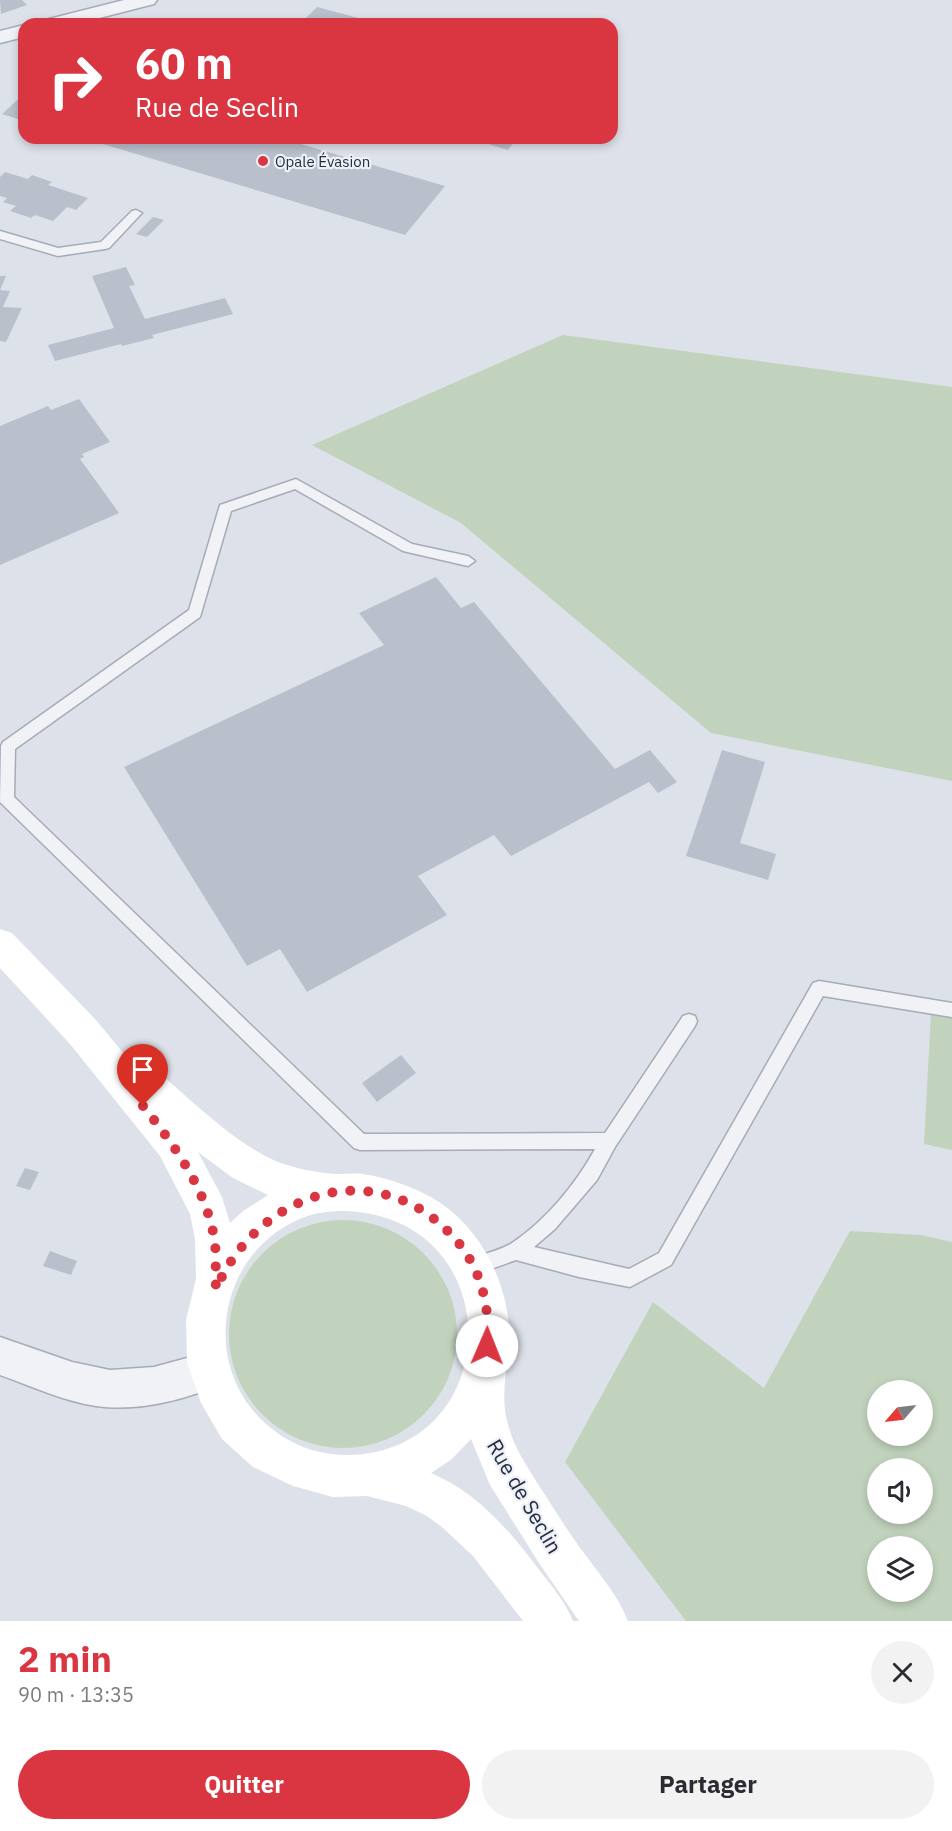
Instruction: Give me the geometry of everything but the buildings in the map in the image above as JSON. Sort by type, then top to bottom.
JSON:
[{"type":"main road","points":[[0,944],[83,1032],[173,1143],[208,1210],[215,1239],[216,1289]]},
{"type":"main road","points":[[83,1032],[215,1141],[263,1174],[283,1182],[337,1192],[379,1194],[417,1207],[450,1232],[463,1248],[474,1266],[487,1311],[488,1334],[485,1358],[478,1382],[468,1404],[435,1442],[415,1457],[392,1468],[368,1475],[321,1476],[298,1471],[277,1462],[257,1449],[240,1433],[226,1414],[216,1394],[209,1371],[206,1330],[216,1289],[235,1252],[263,1222],[298,1202],[337,1192]]},
{"type":"main road","name":"Rue de Seclin","points":[[485,1358],[483,1402],[486,1421],[505,1470],[554,1548],[606,1621]]},
{"type":"main road","points":[[368,1475],[415,1488],[442,1501],[470,1523],[496,1550],[551,1621]]},
{"type":"street","points":[[76,18],[147,0]]},
{"type":"street","points":[[0,37],[18,32]]},
{"type":"street","points":[[0,1356],[97,1387],[128,1388],[158,1385],[209,1371]]},
{"type":"lane","points":[[0,235],[58,252],[105,245],[136,213]]},
{"type":"lane","points":[[468,561],[408,548],[296,484],[225,508],[195,613],[8,746],[6,799],[360,1142],[609,1141]]},
{"type":"lane","points":[[516,1251],[579,1268],[630,1278],[665,1259],[819,988],[952,1010]]},
{"type":"lane","points":[[474,1266],[516,1251],[549,1223],[591,1174],[609,1141],[689,1021]]},
{"type":"green space","points":[[563,335],[952,387],[952,781],[711,733],[461,523],[312,445]]},
{"type":"green space","points":[[931,1014],[952,1018],[952,1150],[924,1144]]},
{"type":"green space","points":[[332,1220],[354,1220],[387,1228],[424,1253],[449,1290],[457,1323],[455,1356],[449,1378],[424,1415],[387,1440],[354,1448],[332,1448],[299,1440],[262,1415],[237,1378],[229,1345],[229,1323],[237,1290],[262,1253],[299,1228]]},
{"type":"green space","points":[[850,1231],[921,1235],[952,1242],[952,1621],[686,1621],[565,1462],[653,1302],[764,1388]]},
{"type":"place","name":"Opale Évasion","points":[[263,161]]},
{"type":"route","points":[[143,1106],[173,1143],[208,1210],[215,1239],[216,1289],[224,1269],[248,1236],[263,1222],[298,1202],[337,1192],[358,1191],[399,1198],[435,1218],[463,1248],[474,1266],[487,1311],[487,1346]]}]
